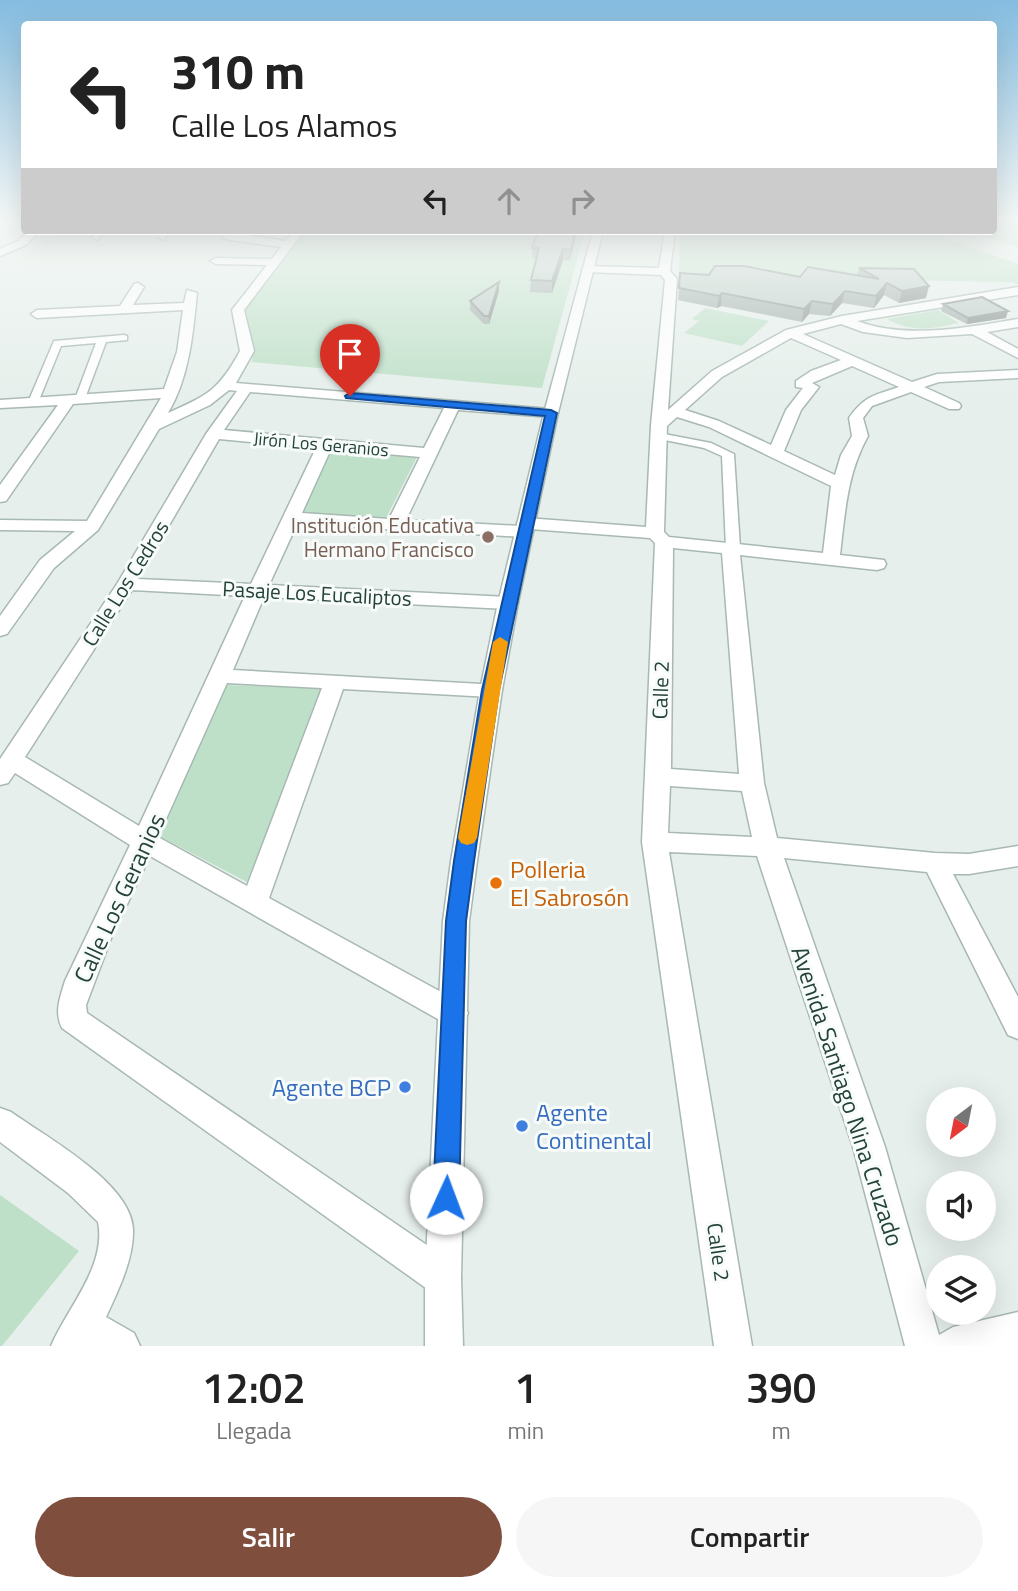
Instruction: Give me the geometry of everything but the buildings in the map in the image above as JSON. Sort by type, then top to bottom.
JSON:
[{"type":"street","points":[[151,426],[205,402],[226,386],[242,364],[247,351],[238,310],[260,281]]},
{"type":"street","points":[[444,1346],[443,1278],[456,921],[491,690],[508,603],[551,413],[585,281]]},
{"type":"street","name":"Calle 2","points":[[671,281],[660,537],[659,777],[655,842],[733,1346]]},
{"type":"street","points":[[124,309],[138,286]]},
{"type":"street","points":[[664,424],[700,387],[730,366],[791,333],[842,320],[1018,291]]},
{"type":"street","points":[[0,630],[47,564],[92,526],[169,398],[184,352],[190,299],[124,309],[37,314]]},
{"type":"street","points":[[842,320],[859,329],[927,333],[975,330],[1018,323]]},
{"type":"street","points":[[975,330],[1018,354]]},
{"type":"street","points":[[791,333],[954,406]]},
{"type":"street","points":[[34,400],[57,343],[124,338]]},
{"type":"street","points":[[0,497],[74,399],[102,340]]},
{"type":"street","points":[[775,453],[790,414],[816,374],[852,361]]},
{"type":"street","points":[[831,558],[840,484],[849,455],[860,436],[856,418],[867,403],[937,378],[1018,374]]},
{"type":"street","points":[[226,386],[551,413]]},
{"type":"street","name":"Calle Los Cedros","points":[[6,769],[127,583],[214,434],[247,387]]},
{"type":"street","points":[[0,404],[34,400],[169,398],[183,406],[205,402]]},
{"type":"street","points":[[394,524],[453,405]]},
{"type":"street","points":[[664,424],[714,425],[840,484]]},
{"type":"street","points":[[664,424],[728,454],[732,548]]},
{"type":"street","name":"Jirón Los Geranios","points":[[214,434],[427,453]]},
{"type":"street","name":"Calle Los Geranios","points":[[326,444],[79,981],[72,1005],[72,1019],[443,1278]]},
{"type":"street","points":[[291,518],[660,537],[877,564]]},
{"type":"street","points":[[0,525],[92,526]]},
{"type":"street","name":"Avenida Santiago Nina Cruzado","points":[[732,548],[752,783],[767,847],[869,1147],[924,1346]]},
{"type":"street","name":"Pasaje Los Eucaliptos","points":[[127,583],[508,603]]},
{"type":"street","points":[[220,676],[491,690]]},
{"type":"street","points":[[254,902],[335,682]]},
{"type":"street","points":[[6,769],[144,841],[453,1013]]},
{"type":"street","points":[[659,777],[752,783]]},
{"type":"street","points":[[655,842],[767,847],[935,863],[969,864],[1018,856]]},
{"type":"street","points":[[935,863],[1018,1026]]},
{"type":"street","points":[[0,1123],[88,1189],[113,1214],[117,1236],[77,1335],[121,1346]]},
{"type":"street","points":[[953,1346],[1018,1330]]},
{"type":"green space","points":[[266,281],[571,281],[542,388],[252,362],[253,350],[245,308]]},
{"type":"green space","points":[[934,281],[1018,281],[1018,284]]},
{"type":"green space","points":[[705,308],[769,321],[742,346],[684,333],[699,321],[692,319]]},
{"type":"green space","points":[[938,310],[959,323],[914,328],[887,319]]},
{"type":"green space","points":[[332,449],[417,457],[385,520],[302,514]]},
{"type":"green space","points":[[224,685],[323,688],[247,882],[159,836]]},
{"type":"green space","points":[[0,1195],[79,1251],[2,1346],[0,1346]]},
{"type":"slow traffic","points":[[467,838],[500,642]]},
{"type":"place","name":"Institución Educativa Hermano Francisco","points":[[488,537]]},
{"type":"place","name":"Polleria El Sabrosón","points":[[496,883]]},
{"type":"place","name":"Agente BCP","points":[[405,1087]]},
{"type":"place","name":"Agente Continental","points":[[522,1126]]},
{"type":"route","points":[[350,396],[551,413],[491,690],[464,861],[456,921],[446,1198]]}]
